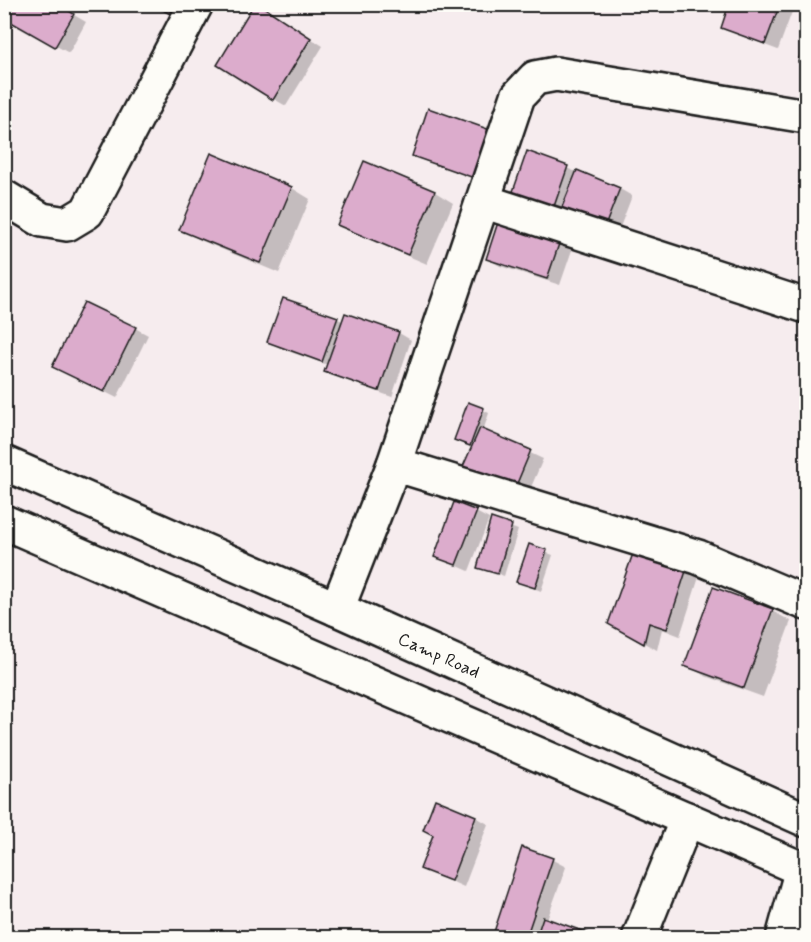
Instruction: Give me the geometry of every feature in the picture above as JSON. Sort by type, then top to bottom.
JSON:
[{"type":"street","points":[[4,197],[42,220],[58,223],[67,224],[87,212],[196,4]]},
{"type":"street","points":[[337,609],[394,464],[518,96],[534,78],[555,74],[807,116]]},
{"type":"street","points":[[483,201],[807,306]]},
{"type":"street","name":"Camp Road","points":[[4,463],[337,609],[807,820]]},
{"type":"street","points":[[394,464],[698,557],[807,603]]},
{"type":"street","points":[[4,522],[804,870],[783,938]]},
{"type":"street","points":[[405,696],[426,649]]},
{"type":"street","points":[[639,938],[687,819]]},
{"type":"building","points":[[4,4],[58,4],[74,14],[55,47],[4,18]]},
{"type":"building","points":[[152,4],[187,4],[179,19]]},
{"type":"building","points":[[254,4],[259,4],[311,38],[273,100],[217,65]]},
{"type":"building","points":[[729,4],[780,4],[765,44],[721,28]]},
{"type":"building","points":[[806,37],[806,64],[798,62]]},
{"type":"building","points":[[428,108],[496,132],[480,180],[412,156]]},
{"type":"building","points":[[527,151],[568,166],[550,218],[509,203]]},
{"type":"building","points":[[211,153],[292,187],[260,263],[179,230]]},
{"type":"building","points":[[364,161],[435,191],[408,255],[337,225]]},
{"type":"building","points":[[577,170],[620,188],[602,234],[558,217]]},
{"type":"building","points":[[499,219],[561,238],[547,279],[486,259]]},
{"type":"building","points":[[283,298],[338,317],[322,362],[267,342]]},
{"type":"building","points":[[84,302],[136,327],[104,392],[52,367]]},
{"type":"building","points":[[345,313],[399,332],[379,391],[324,372]]},
{"type":"building","points":[[468,402],[484,408],[470,446],[454,440]]},
{"type":"building","points":[[480,428],[531,450],[513,493],[461,471]]},
{"type":"building","points":[[454,502],[477,511],[456,565],[434,557]]},
{"type":"building","points":[[491,518],[512,525],[498,574],[477,568]]},
{"type":"building","points":[[529,544],[547,550],[535,588],[516,582]]},
{"type":"building","points":[[635,548],[688,565],[667,629],[649,623],[644,644],[608,624]]},
{"type":"building","points":[[713,587],[773,609],[744,688],[684,666]]},
{"type":"building","points":[[435,799],[476,816],[451,881],[420,869],[433,835],[423,830]]},
{"type":"building","points":[[522,847],[553,858],[526,938],[492,938]]},
{"type":"building","points":[[543,917],[588,933],[586,938],[536,938]]}]
